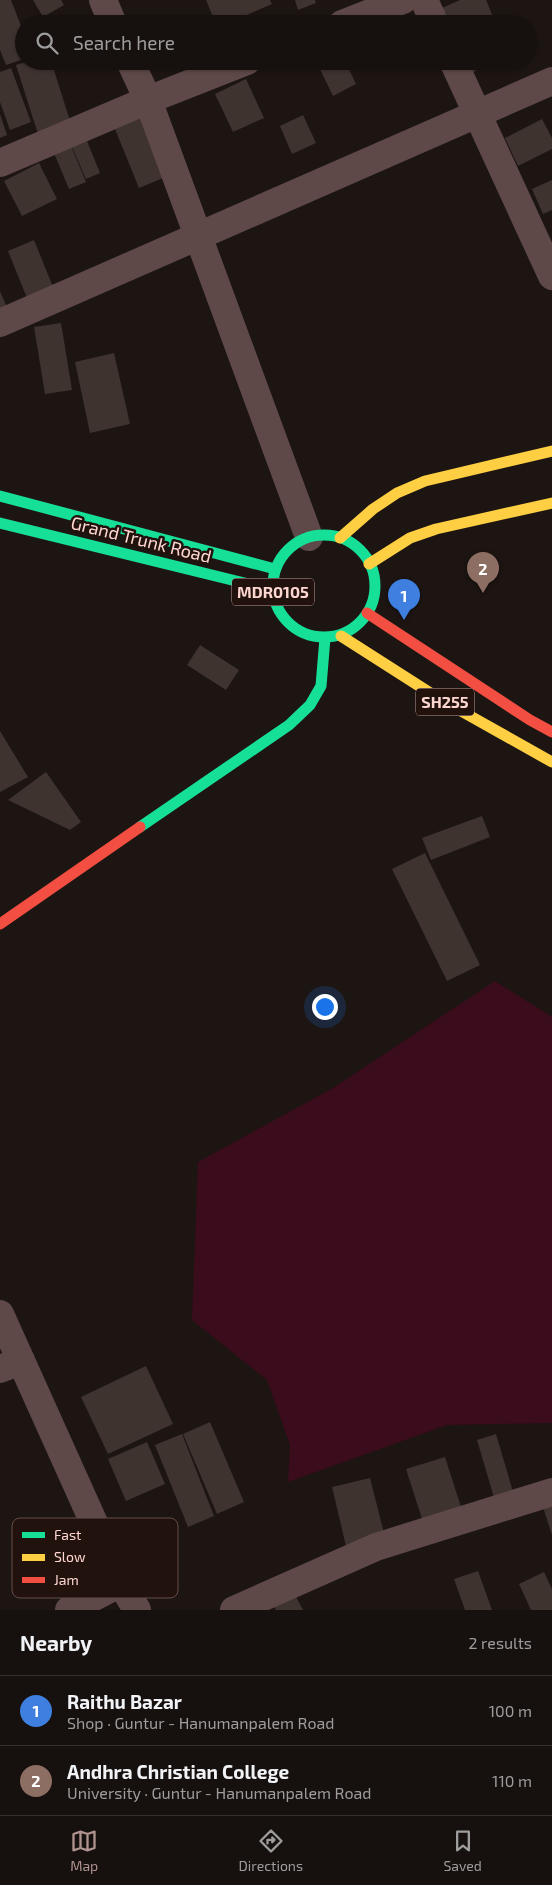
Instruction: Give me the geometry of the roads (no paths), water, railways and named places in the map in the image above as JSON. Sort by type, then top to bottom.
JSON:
[{"type":"main road","points":[[340,538],[373,509],[397,493],[424,482],[552,451]]},
{"type":"main road","name":"MDR0105","points":[[0,496],[275,569]]},
{"type":"main road","points":[[370,564],[410,538],[436,529],[552,503]]},
{"type":"main road","name":"Grand Trunk Road","points":[[0,523],[273,590]]},
{"type":"main road","points":[[309,537],[325,535],[340,538],[351,543],[362,552],[370,564],[374,580],[374,598],[367,613],[356,626],[341,636]]},
{"type":"main road","name":"MDR0105","points":[[309,537],[295,544],[283,555],[275,569],[273,590],[275,602],[282,616],[294,628],[309,636],[325,638],[341,636]]},
{"type":"main road","name":"SH255","points":[[367,613],[530,720],[552,732]]},
{"type":"main road","name":"SH255","points":[[341,636],[438,698],[552,762]]},
{"type":"main road","points":[[0,924],[289,725],[310,705],[321,686],[325,638]]},
{"type":"street","points":[[103,0],[109,15]]},
{"type":"street","points":[[365,15],[403,0]]},
{"type":"street","points":[[424,0],[431,15]]},
{"type":"street","points":[[134,70],[148,100],[309,537]]},
{"type":"street","points":[[0,163],[224,70]]},
{"type":"street","points":[[456,70],[552,276]]},
{"type":"street","points":[[0,323],[552,80]]},
{"type":"street","points":[[0,1314],[10,1365],[88,1518]]},
{"type":"street","points":[[234,1610],[376,1547],[552,1492]]},
{"type":"street","points":[[69,1610],[92,1598]]},
{"type":"street","points":[[130,1598],[138,1610]]},
{"type":"place","name":"Andhra Christian College","points":[[483,593]]},
{"type":"place","name":"Raithu Bazar","points":[[404,620]]}]
